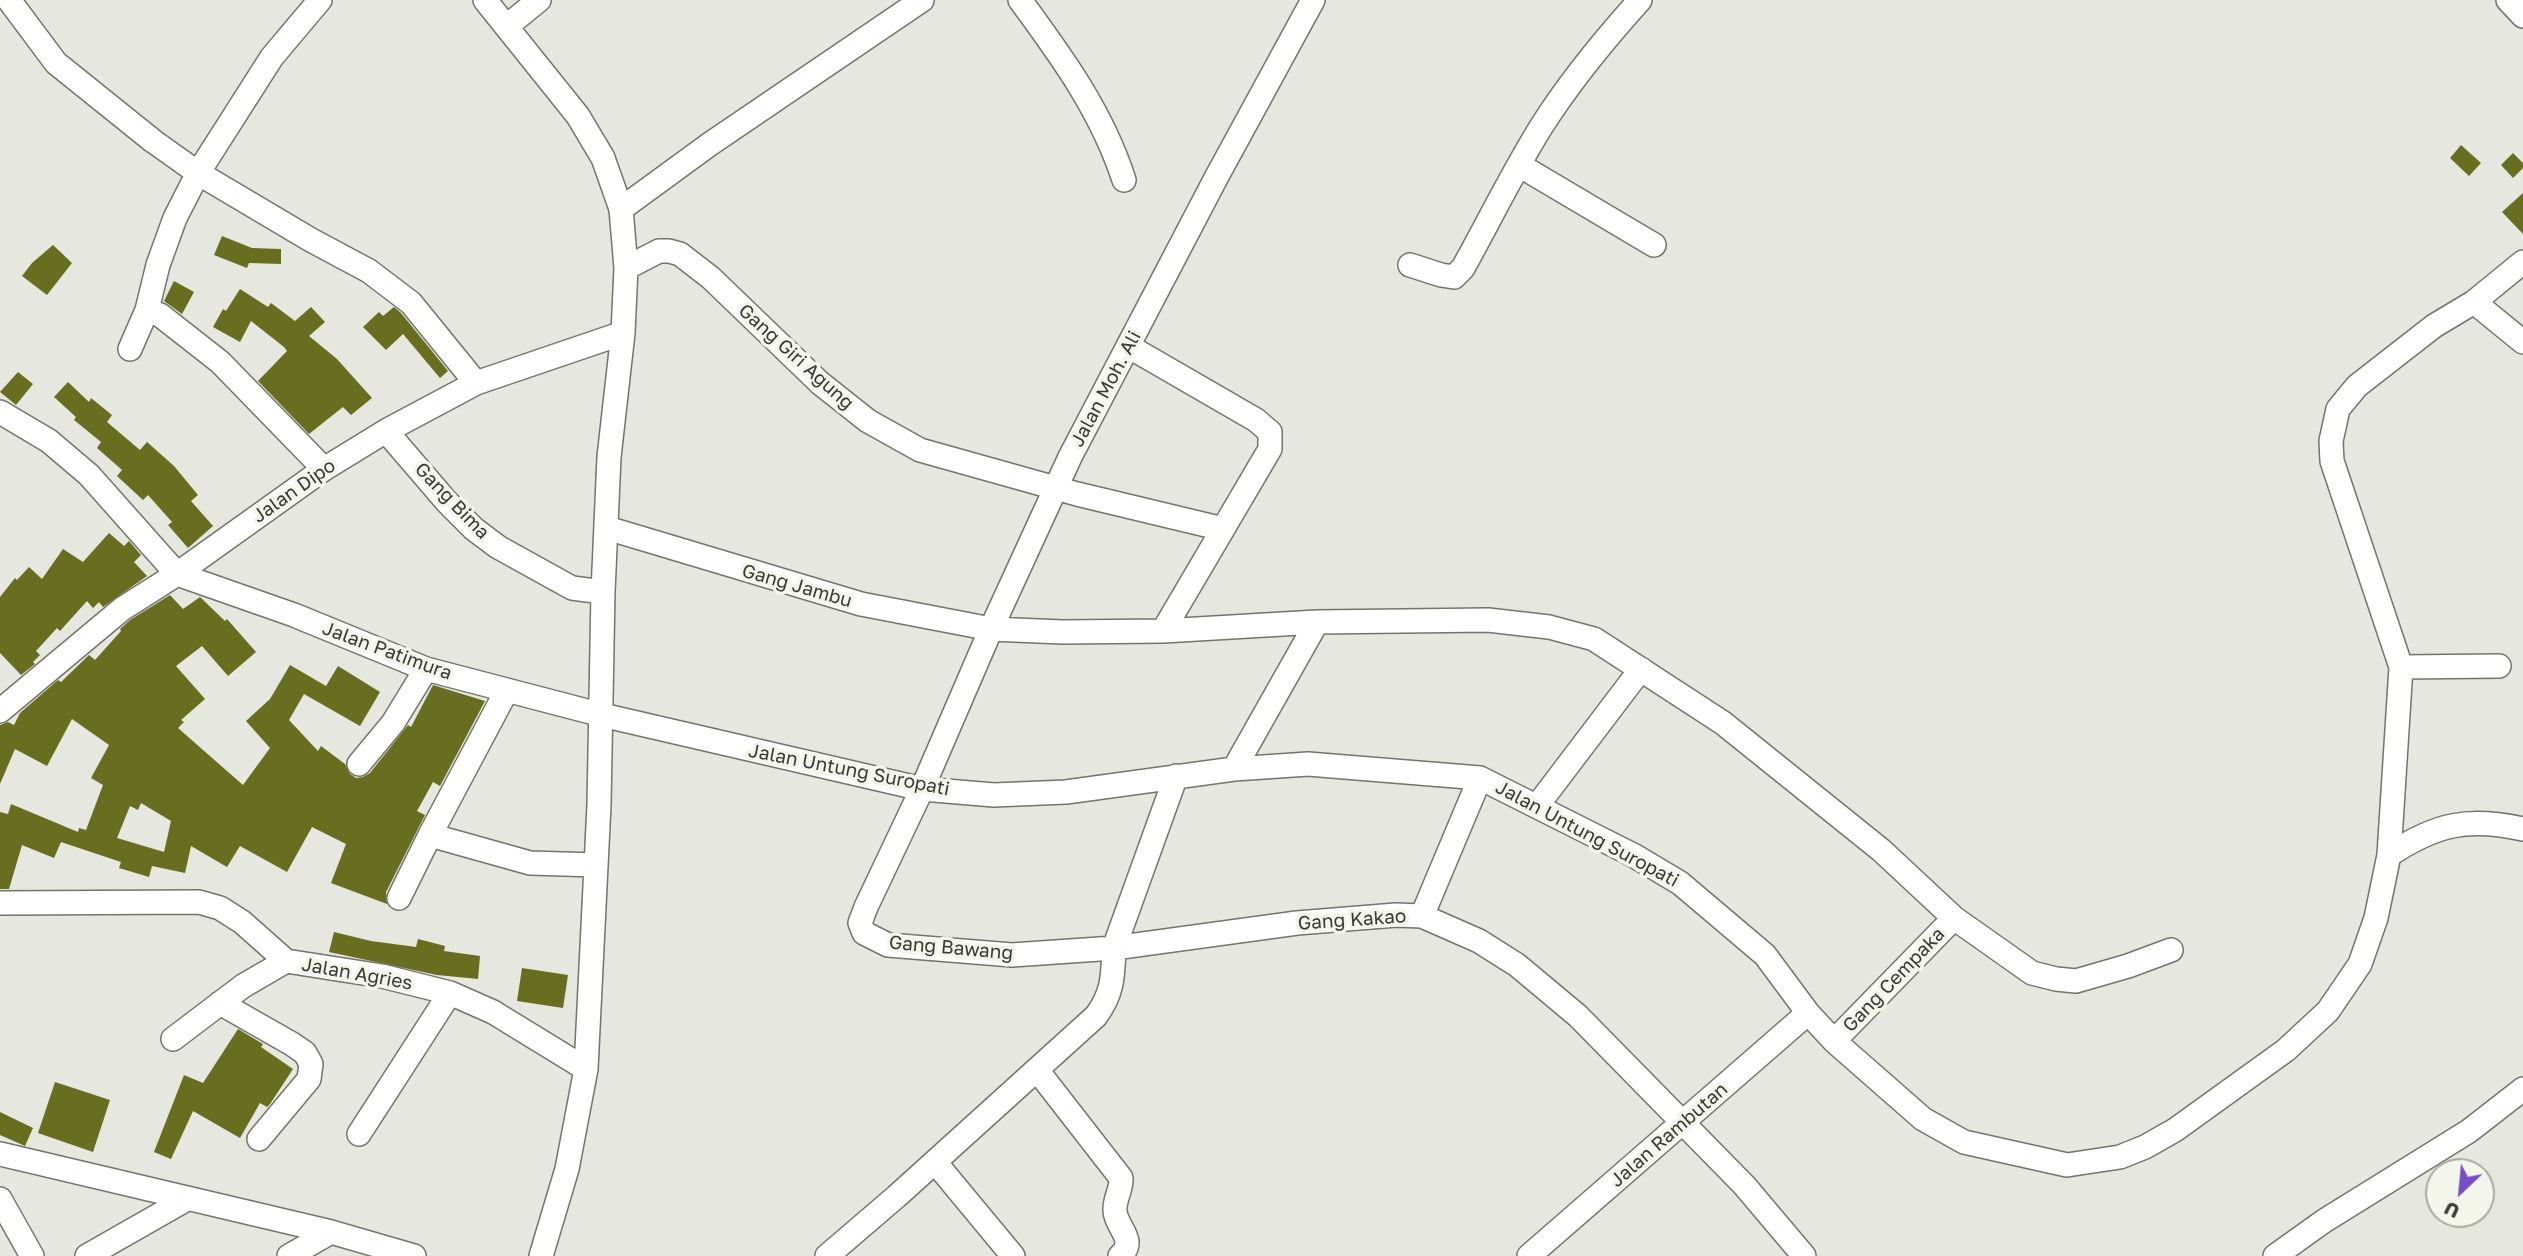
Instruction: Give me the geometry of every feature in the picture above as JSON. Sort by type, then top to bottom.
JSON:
[{"type":"street","points":[[9,0],[57,63],[153,141],[198,173],[369,271],[411,303],[476,383]]},
{"type":"street","points":[[130,349],[147,310],[162,253],[175,218],[198,173],[272,57],[320,0]]},
{"type":"street","points":[[485,0],[578,116],[603,158],[621,209],[626,268],[623,333],[609,457],[603,592],[602,715],[586,1069],[567,1169],[541,1256]]},
{"type":"street","points":[[507,26],[538,0]]},
{"type":"street","points":[[621,209],[710,144],[922,0]]},
{"type":"street","points":[[1020,0],[1085,92],[1105,131],[1124,180]]},
{"type":"street","name":"Jalan Moh. Ali","points":[[922,789],[1056,486],[1313,0]]},
{"type":"street","points":[[1410,265],[1454,277],[1463,268],[1519,165],[1565,90],[1608,35],[1640,0]]},
{"type":"street","points":[[2508,0],[2523,16]]},
{"type":"street","points":[[1519,165],[1654,245]]},
{"type":"street","name":"Gang Giri Agung","points":[[626,268],[659,251],[680,254],[711,278],[820,383],[869,421],[920,450],[1077,494],[1223,529]]},
{"type":"street","points":[[2499,666],[2401,667],[2332,461],[2331,441],[2338,410],[2357,386],[2434,326],[2474,302],[2523,262]]},
{"type":"street","points":[[2474,302],[2523,342]]},
{"type":"street","points":[[147,310],[160,315],[220,362],[324,469]]},
{"type":"street","name":"Jalan Dipo","points":[[0,711],[122,609],[177,574],[324,469],[386,430],[476,383],[623,333]]},
{"type":"street","points":[[1128,346],[1256,420],[1270,432],[1270,449],[1163,631]]},
{"type":"street","points":[[0,412],[49,441],[89,475],[177,574]]},
{"type":"street","name":"Gang Bima","points":[[386,430],[474,529],[498,547],[572,588],[603,592]]},
{"type":"street","name":"Gang Jambu","points":[[607,528],[860,604],[991,629],[1063,632],[1163,631],[1317,622],[1488,620],[1549,627],[1594,639],[1723,723],[1881,850],[1954,918],[2032,973],[2076,981],[2171,950]]},
{"type":"street","name":"Jalan Patimura","points":[[177,574],[294,615],[426,669],[602,715]]},
{"type":"street","points":[[1234,769],[1317,622]]},
{"type":"street","name":"Jalan Untung Suropati","points":[[602,715],[922,789],[994,795],[1066,792],[1234,769],[1308,764],[1479,778],[1633,855],[1680,883],[1765,955],[1808,1013],[1834,1041],[1923,1119],[1964,1142],[2067,1165],[2120,1157],[2145,1147],[2197,1115],[2286,1050],[2329,1011],[2360,964],[2376,918],[2389,855],[2401,667]]},
{"type":"street","points":[[359,764],[393,723],[426,669]]},
{"type":"street","points":[[1537,806],[1641,669]]},
{"type":"street","points":[[399,898],[507,690]]},
{"type":"street","points":[[827,1256],[1096,1016],[1108,999],[1113,975],[1114,948],[1176,776]]},
{"type":"street","points":[[1422,916],[1479,778]]},
{"type":"street","name":"Gang Bawang","points":[[922,789],[866,907],[860,923],[864,933],[888,945],[1012,955],[1114,948]]},
{"type":"street","points":[[2389,855],[2418,836],[2455,824],[2499,824],[2523,829]]},
{"type":"street","points":[[430,835],[530,863],[596,865]]},
{"type":"street","name":"Jalan Agries","points":[[0,903],[199,902],[220,908],[242,922],[286,961],[383,976],[450,993],[493,1012],[586,1069]]},
{"type":"street","name":"Gang Kakao","points":[[1114,948],[1297,923],[1396,915],[1422,916],[1479,941],[1517,965],[1578,1016],[1744,1185],[1804,1256]]},
{"type":"street","name":"Gang Cempaka","points":[[1834,1041],[1954,918]]},
{"type":"street","points":[[173,1039],[243,986],[286,961]]},
{"type":"street","points":[[359,1134],[450,993]]},
{"type":"street","points":[[220,1003],[292,1044],[305,1053],[311,1064],[309,1079],[259,1139]]},
{"type":"street","name":"Jalan Rambutan","points":[[1529,1256],[1808,1013]]},
{"type":"street","points":[[1037,1070],[1121,1178],[1115,1215],[1128,1241],[1127,1248],[1120,1256]]},
{"type":"street","points":[[2275,1256],[2324,1221],[2469,1131],[2523,1089]]},
{"type":"street","points":[[0,1154],[331,1232],[414,1256]]},
{"type":"street","points":[[934,1162],[1013,1256]]},
{"type":"street","points":[[87,1256],[187,1199]]},
{"type":"street","points":[[3,1212],[32,1256]]},
{"type":"street","points":[[289,1256],[331,1232]]},
{"type":"building","points":[[2461,145],[2481,163],[2469,176],[2450,158]]},
{"type":"building","points":[[2513,153],[2523,163],[2523,168],[2513,178],[2501,165]]},
{"type":"building","points":[[2523,193],[2523,234],[2502,212]]},
{"type":"building","points":[[222,236],[252,248],[281,249],[281,264],[249,263],[247,268],[214,255]]},
{"type":"building","points":[[53,245],[72,263],[47,295],[22,276],[32,263]]},
{"type":"building","points":[[174,281],[194,292],[182,314],[164,301]]},
{"type":"building","points":[[240,289],[268,307],[271,303],[295,321],[311,307],[325,322],[309,336],[337,359],[372,398],[351,415],[343,407],[309,434],[258,381],[287,351],[284,347],[251,321],[240,342],[213,327],[223,309],[226,311]]},
{"type":"building","points":[[394,307],[448,371],[440,378],[403,334],[386,350],[363,327],[379,312],[383,316]]},
{"type":"building","points":[[18,372],[33,384],[16,405],[0,392]]},
{"type":"building","points":[[68,382],[89,402],[91,398],[112,415],[107,422],[140,450],[147,442],[174,466],[198,495],[191,501],[213,526],[188,548],[168,525],[172,522],[148,495],[143,500],[117,476],[122,470],[97,448],[101,442],[74,420],[76,417],[54,397]]},
{"type":"building","points":[[109,533],[124,546],[129,541],[141,555],[134,562],[147,576],[103,607],[99,602],[93,608],[87,601],[60,631],[57,628],[36,651],[40,655],[33,662],[35,664],[21,675],[0,653],[0,597],[15,578],[17,580],[29,567],[42,579],[63,549],[83,562]]},
{"type":"building","points":[[170,595],[183,609],[200,597],[225,621],[227,619],[256,652],[228,676],[202,646],[176,666],[205,699],[181,720],[184,722],[178,728],[243,785],[270,748],[246,721],[270,699],[290,665],[326,686],[338,666],[380,692],[360,726],[304,694],[289,720],[318,751],[321,746],[345,764],[350,774],[356,778],[370,773],[408,725],[411,727],[433,685],[485,701],[440,786],[433,782],[417,811],[425,815],[386,892],[387,904],[331,883],[346,844],[312,827],[287,872],[240,846],[227,867],[191,846],[185,873],[152,866],[149,877],[119,868],[121,862],[61,842],[54,858],[22,845],[9,889],[0,889],[0,812],[8,814],[11,804],[78,832],[79,828],[86,830],[103,785],[91,778],[109,745],[72,719],[47,766],[15,749],[0,784],[0,725],[8,722],[14,725],[20,713],[58,680],[61,682],[89,655],[95,660],[130,620]],"holes":[[[141,803],[171,821],[164,852],[117,838],[130,806],[138,810]]]},
{"type":"building","points":[[334,932],[371,941],[416,947],[418,939],[445,946],[444,951],[480,956],[478,979],[437,975],[329,952]]},
{"type":"building","points":[[522,968],[568,975],[563,1008],[517,1001]]},
{"type":"building","points":[[238,1029],[263,1044],[261,1047],[293,1069],[270,1104],[267,1107],[260,1103],[240,1138],[193,1111],[171,1159],[154,1152],[184,1075],[203,1083]]},
{"type":"building","points":[[55,1082],[110,1100],[93,1152],[38,1133]]},
{"type":"building","points":[[0,1112],[33,1128],[25,1146],[0,1135]]}]
